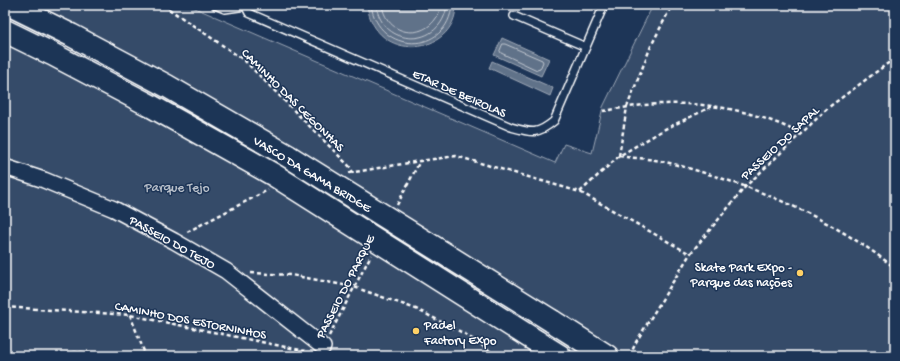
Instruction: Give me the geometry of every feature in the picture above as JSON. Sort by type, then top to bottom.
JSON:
[{"type":"highway","name":"VASCO DA GAMA BRIDGE","points":[[10,5],[71,35],[167,86],[288,156],[607,356]]},
{"type":"highway","name":"VASCO DA GAMA BRIDGE","points":[[5,31],[151,106],[274,175],[560,356]]},
{"type":"street","name":"PASSEIO DO TEJO","points":[[5,167],[44,180],[114,209],[174,241],[226,271],[323,347]]},
{"type":"lane","points":[[215,5],[226,9],[245,5]]},
{"type":"lane","name":"ETAR DE BEIROLAS","points":[[245,5],[249,13],[512,127],[529,132],[543,130],[554,121],[604,5]]},
{"type":"lane","points":[[514,16],[586,46]]},
{"type":"path","name":"CAMINHO DAS CEGONHAS","points":[[163,5],[244,60],[351,168],[356,179]]},
{"type":"path","points":[[619,156],[627,107],[651,46],[672,5]]},
{"type":"path","name":"PASSEIO DO SAPAL","points":[[630,356],[636,342],[690,254],[746,186],[829,107],[895,59]]},
{"type":"path","points":[[603,111],[627,107],[664,104],[714,106],[782,124],[801,134]]},
{"type":"path","points":[[580,192],[619,156],[665,129],[714,106]]},
{"type":"path","points":[[396,206],[420,161],[456,156],[580,192],[690,254]]},
{"type":"path","points":[[619,156],[656,160],[746,186],[789,204],[826,222],[862,244],[895,268]]},
{"type":"path","name":"PASSEIO DO PARQUE","points":[[323,347],[374,249]]},
{"type":"path","points":[[226,271],[291,275],[354,287],[416,309],[465,334],[497,356]]},
{"type":"path","name":"CAMINHO DOS ESTORNINHOS","points":[[5,307],[130,315],[311,353],[323,347]]},
{"type":"path","points":[[130,315],[144,355],[149,356]]},
{"type":"path","points":[[45,356],[78,352],[110,356]]},
{"type":"green space","name":"Parque Tejo","points":[[5,5],[188,5],[555,163],[564,144],[592,153],[603,107],[653,5],[895,5],[895,356],[5,356]]},
{"type":"water","points":[[367,5],[456,5],[453,22],[443,35],[430,43],[414,47],[399,45],[384,37],[373,24]]},
{"type":"water","points":[[502,38],[549,59],[541,76],[494,55]]},
{"type":"water","points":[[492,61],[553,88],[550,96],[489,68]]},
{"type":"water","points":[[895,175],[895,231],[893,229],[892,193]]},
{"type":"place","name":"Skate Park Expo - Parque das nações","points":[[800,273]]},
{"type":"place","name":"Padel Factory Expo","points":[[416,331]]}]
